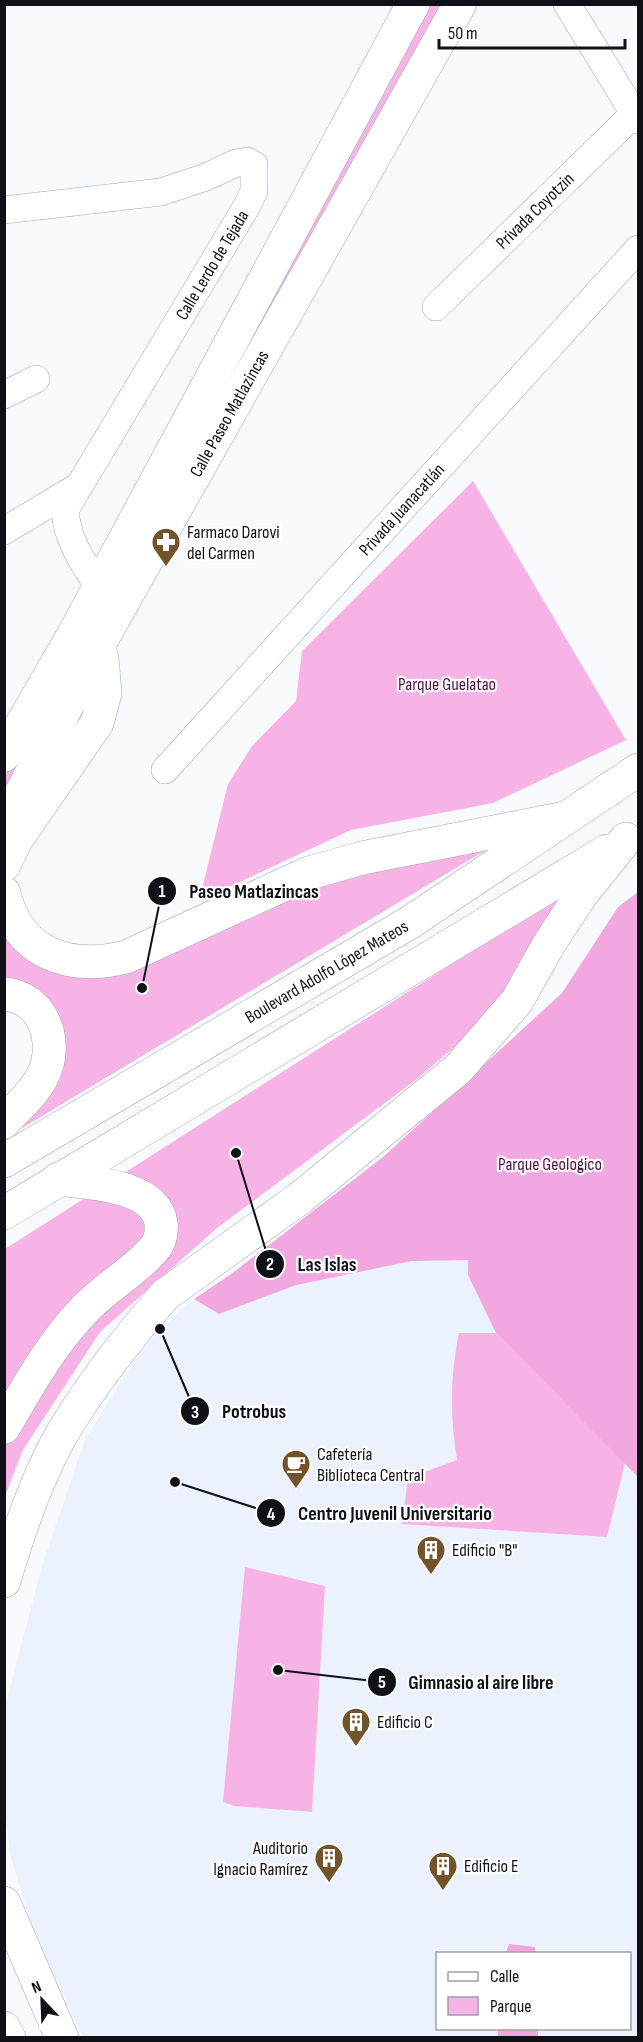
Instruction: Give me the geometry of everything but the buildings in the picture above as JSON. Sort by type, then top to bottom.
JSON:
[{"type":"main road","name":"Calle Paseo Matlazincas","points":[[4,755],[413,4]]},
{"type":"main road","name":"Calle Paseo Matlazincas","points":[[4,826],[97,648],[460,4]]},
{"type":"main road","points":[[4,865],[16,840],[89,738],[102,708],[104,676],[97,648]]},
{"type":"main road","points":[[31,775],[56,765],[69,763]]},
{"type":"main road","name":"Boulevard Adolfo López Mateos","points":[[4,1161],[409,924],[639,770]]},
{"type":"main road","points":[[4,893],[15,921],[33,944],[46,952],[75,961],[109,961],[126,957],[309,873],[362,858],[565,818]]},
{"type":"main road","points":[[4,1214],[58,1179],[632,835]]},
{"type":"main road","points":[[4,1581],[32,1499],[59,1440],[103,1373],[148,1315],[165,1295],[300,1198],[458,1069],[518,1001],[549,944],[581,896],[632,835]]},
{"type":"main road","points":[[4,994],[24,999],[40,1013],[48,1034],[49,1049],[47,1065],[38,1085],[4,1122]]},
{"type":"main road","points":[[4,1427],[59,1339],[107,1288],[140,1264],[156,1246],[161,1235],[160,1217],[157,1211],[133,1193],[114,1186],[58,1179]]},
{"type":"main road","points":[[4,1903],[63,2037]]},
{"type":"main road","points":[[4,2028],[9,2037]]},
{"type":"street","points":[[567,4],[637,115]]},
{"type":"street","name":"Privada Coyotzin","points":[[436,307],[637,115]]},
{"type":"street","name":"Calle Lerdo de Tejada","points":[[4,210],[161,192],[206,177],[236,163],[247,161],[254,165],[254,191],[248,204],[102,449],[76,487],[65,510],[66,527],[73,546],[98,586]]},
{"type":"street","name":"Privada Juanacatlán","points":[[165,770],[639,249]]},
{"type":"street","points":[[4,395],[36,379]]},
{"type":"street","points":[[4,531],[76,487]]},
{"type":"shaded area","points":[[638,975],[638,2037],[83,2037],[33,1931],[10,1854],[4,1800],[5,1707],[42,1566],[85,1440],[138,1354],[181,1309]]},
{"type":"green space","points":[[425,5],[443,5],[5,794],[5,776],[41,705]]},
{"type":"green space","name":"Parque Guelatao","points":[[473,481],[626,740],[493,803],[351,830],[199,901],[228,784],[252,746],[296,701],[302,651]]},
{"type":"green space","points":[[491,847],[12,1134],[61,1063],[5,982],[4,926],[16,945],[28,957],[43,966],[63,973],[327,883]]},
{"type":"green space","points":[[566,891],[489,1017],[417,1079],[217,1228],[100,1332],[23,1450],[5,1496],[5,1249]]},
{"type":"green space","name":"Parque Geologico","points":[[638,892],[638,1477],[496,1333],[468,1275],[468,1260],[412,1261],[296,1285],[219,1314],[194,1299],[230,1275],[383,1157],[562,993],[618,907]]},
{"type":"green space","points":[[459,1333],[496,1333],[625,1463],[607,1537],[402,1524],[408,1478],[457,1460],[452,1397]]},
{"type":"green space","points":[[245,1567],[325,1586],[312,1812],[234,1806],[223,1802]]},
{"type":"green space","points":[[509,1944],[535,1947],[536,1952],[506,1952]]},
{"type":"green space","points":[[498,2030],[538,2030],[538,2037],[498,2037]]},
{"type":"place","name":"Farmaco Darovi del Carmen","points":[[166,568]]},
{"type":"place","name":"Paseo Matlazincas","points":[[142,988]]},
{"type":"place","name":"Las Islas","points":[[236,1153]]},
{"type":"place","name":"Potrobus","points":[[160,1329]]},
{"type":"place","name":"Centro Juvenil Universitario","points":[[175,1482]]},
{"type":"place","name":"Cafetería Biblioteca Central","points":[[296,1490]]},
{"type":"place","name":"Edificio \"B\"","points":[[431,1576]]},
{"type":"place","name":"Gimnasio al aire libre","points":[[278,1670]]},
{"type":"place","name":"Edificio C","points":[[356,1748]]},
{"type":"place","name":"Auditorio Ignacio Ramírez","points":[[329,1884]]},
{"type":"place","name":"Edificio E","points":[[443,1892]]}]
